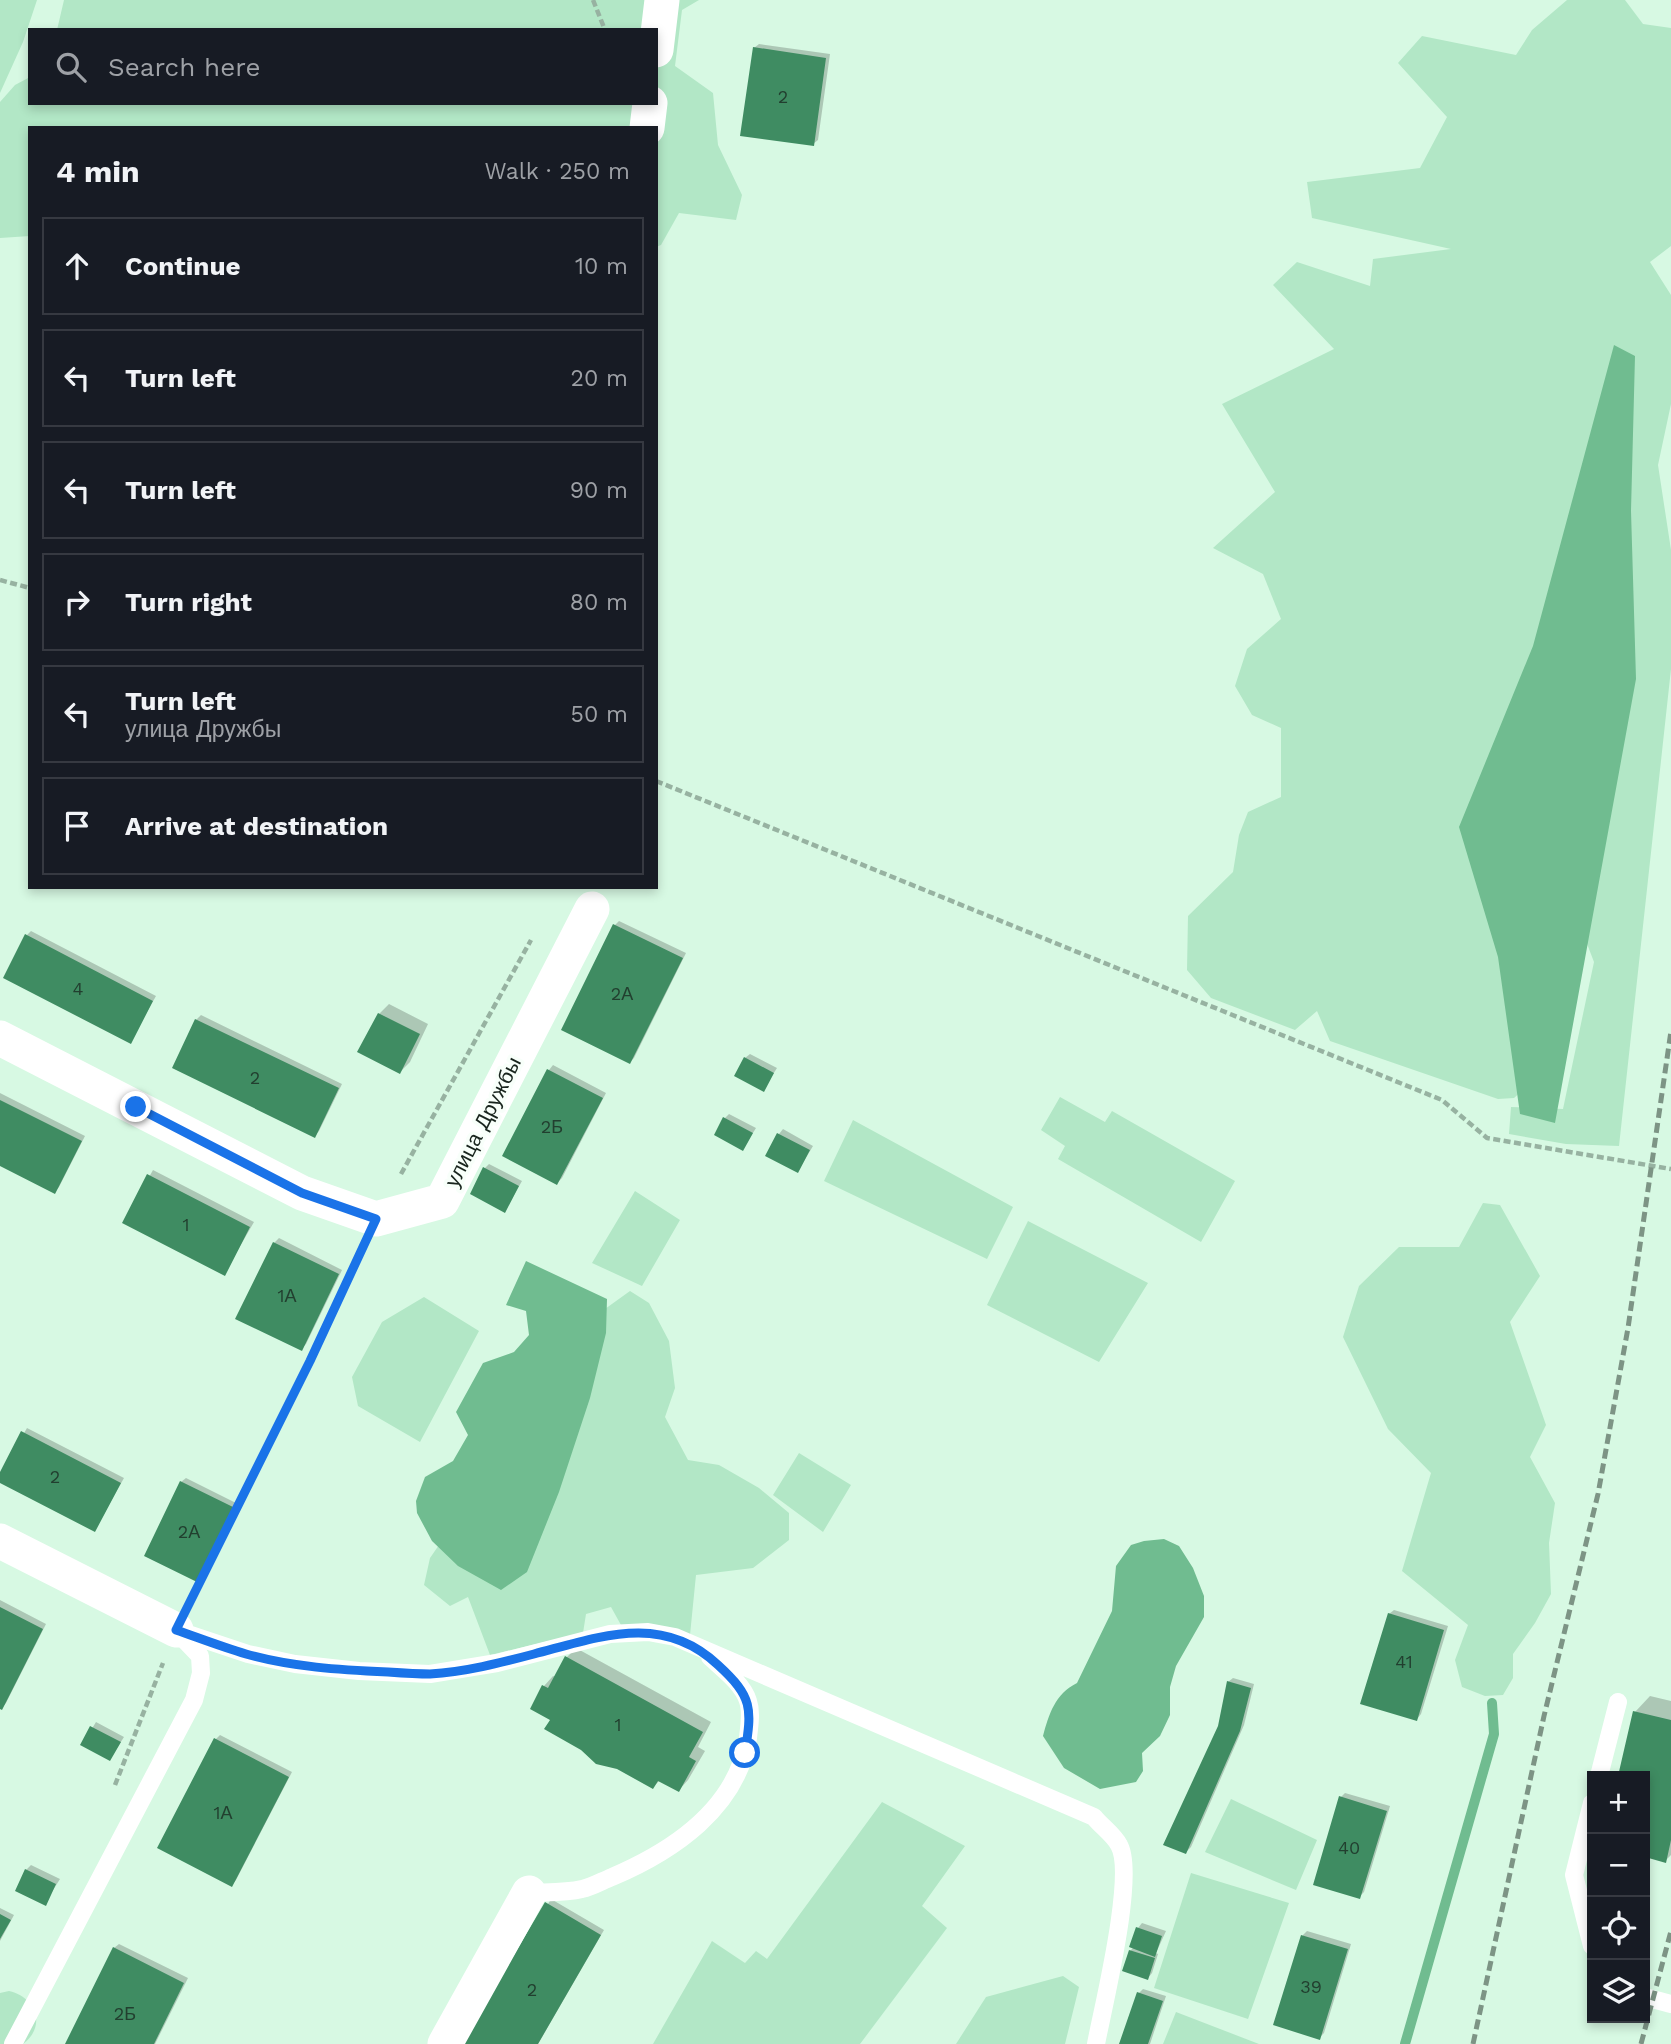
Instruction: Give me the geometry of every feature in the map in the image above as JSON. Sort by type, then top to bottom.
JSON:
[{"type":"street","points":[[658,33],[662,0]]},
{"type":"street","points":[[647,126],[650,105]]},
{"type":"street","name":"улица Дружбы","points":[[376,1219],[442,1201],[592,909]]},
{"type":"street","points":[[0,1038],[302,1193],[376,1219]]},
{"type":"street","points":[[0,1541],[176,1630]]},
{"type":"street","points":[[445,2044],[529,1893]]},
{"type":"lane","points":[[176,1630],[248,1654],[295,1664],[430,1674],[497,1663],[610,1634],[648,1632],[675,1637],[1094,1817],[1120,1846],[1123,1872],[1119,1929],[1096,2044]]},
{"type":"lane","points":[[13,2044],[194,1700],[201,1673],[200,1656],[176,1630]]},
{"type":"lane","points":[[529,1893],[583,1889],[632,1868],[673,1845],[703,1821],[734,1782],[745,1753],[750,1722],[748,1700],[735,1680],[702,1650]]},
{"type":"lane","points":[[1600,1771],[1618,1702]]},
{"type":"lane","points":[[1587,1823],[1574,1875],[1587,1926]]},
{"type":"lane","points":[[1650,1998],[1671,2004]]},
{"type":"path","points":[[593,0],[604,28]]},
{"type":"path","points":[[0,580],[28,587]]},
{"type":"path","points":[[658,782],[1442,1100],[1487,1138],[1671,1169]]},
{"type":"path","points":[[114,1786],[176,1630],[310,1361],[376,1219],[534,935]]},
{"type":"shaded area","points":[[0,0],[37,0],[23,42],[0,93]]},
{"type":"shaded area","points":[[64,0],[699,0],[682,10],[675,66],[713,93],[718,145],[742,195],[736,220],[679,213],[658,246],[658,126],[28,126],[28,236],[0,238],[0,102],[15,85],[28,78],[28,105],[658,105],[658,28],[57,28]]},
{"type":"shaded area","points":[[1567,0],[1625,0],[1643,24],[1671,28],[1671,246],[1650,262],[1671,295],[1671,404],[1658,465],[1671,550],[1671,669],[1619,1146],[1566,1144],[1509,1134],[1511,1107],[1563,1109],[1594,962],[1566,889],[1525,1088],[1514,1098],[1498,1099],[1330,1041],[1317,1011],[1295,1030],[1211,998],[1187,970],[1188,916],[1233,872],[1239,835],[1248,812],[1281,797],[1281,728],[1252,715],[1235,686],[1247,649],[1281,619],[1263,574],[1213,548],[1275,492],[1222,404],[1334,349],[1273,285],[1297,262],[1370,286],[1373,259],[1451,249],[1312,218],[1307,182],[1420,168],[1447,117],[1398,63],[1422,36],[1516,55],[1532,30]]},
{"type":"shaded area","points":[[1614,345],[1635,356],[1631,511],[1636,679],[1555,1123],[1520,1114],[1498,957],[1459,827],[1533,646]]},
{"type":"shaded area","points":[[1060,1097],[1105,1122],[1112,1111],[1235,1181],[1201,1242],[1058,1159],[1065,1146],[1041,1130]]},
{"type":"shaded area","points":[[853,1120],[1013,1207],[987,1259],[824,1181]]},
{"type":"shaded area","points":[[635,1191],[680,1220],[642,1286],[592,1263]]},
{"type":"shaded area","points":[[1483,1203],[1500,1205],[1540,1276],[1510,1322],[1546,1425],[1530,1457],[1555,1503],[1549,1543],[1551,1594],[1513,1654],[1513,1678],[1503,1695],[1485,1696],[1462,1687],[1455,1660],[1468,1625],[1402,1571],[1431,1473],[1388,1429],[1343,1337],[1359,1286],[1399,1247],[1459,1247]]},
{"type":"shaded area","points":[[1028,1221],[1148,1283],[1099,1362],[987,1305]]},
{"type":"shaded area","points":[[526,1261],[607,1299],[606,1333],[590,1398],[559,1492],[527,1572],[501,1590],[458,1566],[432,1541],[417,1513],[416,1501],[425,1477],[453,1461],[468,1435],[456,1412],[483,1363],[514,1352],[529,1335],[526,1311],[506,1305]]},
{"type":"shaded area","points":[[630,1291],[649,1303],[669,1341],[675,1388],[665,1417],[688,1460],[719,1465],[759,1488],[789,1513],[789,1540],[753,1568],[696,1575],[690,1635],[621,1625],[611,1607],[586,1614],[583,1633],[490,1655],[468,1597],[450,1606],[424,1585],[430,1558],[598,1314]]},
{"type":"shaded area","points":[[424,1297],[479,1331],[420,1442],[358,1406],[352,1377],[382,1322]]},
{"type":"shaded area","points":[[799,1453],[851,1485],[823,1532],[773,1495]]},
{"type":"shaded area","points":[[1164,1539],[1179,1546],[1193,1568],[1204,1596],[1204,1617],[1176,1666],[1170,1687],[1170,1715],[1160,1736],[1142,1753],[1143,1771],[1136,1782],[1100,1789],[1064,1768],[1043,1736],[1054,1705],[1063,1693],[1077,1683],[1112,1611],[1116,1566],[1131,1545]]},
{"type":"shaded area","points":[[1231,1799],[1317,1840],[1296,1890],[1205,1852]]},
{"type":"shaded area","points":[[882,1802],[965,1846],[922,1906],[947,1928],[860,2044],[653,2044],[712,1941],[745,1963],[756,1951],[767,1959]]},
{"type":"shaded area","points":[[1191,1873],[1289,1903],[1248,2019],[1154,1988]]},
{"type":"shaded area","points":[[1063,1976],[1079,1987],[1065,2044],[956,2044],[986,1997]]},
{"type":"shaded area","points":[[9,1991],[26,1999],[35,2013],[35,2029],[23,2044],[0,2044],[0,1993]]},
{"type":"shaded area","points":[[1176,2012],[1259,2044],[1163,2044]]},
{"type":"building","points":[[753,47],[826,58],[814,146],[740,136]]},
{"type":"building","points":[[613,924],[683,958],[630,1064],[561,1030]]},
{"type":"building","points":[[25,934],[153,1001],[131,1044],[3,978]]},
{"type":"building","points":[[378,1013],[420,1034],[400,1074],[357,1052]]},
{"type":"building","points":[[195,1019],[339,1088],[315,1138],[172,1068]]},
{"type":"building","points":[[744,1057],[774,1073],[764,1092],[734,1076]]},
{"type":"building","points":[[547,1069],[603,1098],[557,1185],[502,1156]]},
{"type":"building","points":[[0,1100],[82,1141],[55,1194],[0,1166]]},
{"type":"building","points":[[723,1117],[753,1133],[743,1151],[714,1135]]},
{"type":"building","points":[[777,1133],[810,1150],[798,1173],[765,1156]]},
{"type":"building","points":[[483,1167],[519,1186],[505,1213],[470,1194]]},
{"type":"building","points":[[147,1174],[250,1227],[225,1276],[122,1223]]},
{"type":"building","points":[[273,1242],[339,1274],[302,1351],[235,1319]]},
{"type":"building","points":[[21,1431],[121,1483],[95,1532],[0,1483],[0,1472]]},
{"type":"building","points":[[180,1481],[233,1507],[197,1582],[144,1556]]},
{"type":"building","points":[[0,1607],[43,1629],[2,1710],[0,1709]]},
{"type":"building","points":[[1388,1613],[1444,1630],[1417,1721],[1360,1704]]},
{"type":"building","points":[[565,1656],[703,1732],[689,1757],[696,1761],[679,1792],[658,1781],[653,1789],[617,1769],[596,1764],[581,1750],[544,1729],[550,1720],[530,1709],[542,1685],[548,1688]]},
{"type":"building","points":[[1227,1681],[1251,1688],[1240,1731],[1186,1854],[1163,1845],[1218,1726]]},
{"type":"building","points":[[1633,1711],[1671,1720],[1671,1840],[1666,1863],[1650,1858],[1650,1771],[1619,1771]]},
{"type":"building","points":[[90,1726],[121,1742],[110,1761],[80,1745]]},
{"type":"building","points":[[214,1738],[289,1777],[232,1887],[157,1848]]},
{"type":"building","points":[[1339,1796],[1387,1811],[1360,1899],[1313,1885]]},
{"type":"building","points":[[25,1869],[56,1884],[46,1906],[15,1891]]},
{"type":"building","points":[[545,1902],[601,1935],[538,2044],[462,2044]]},
{"type":"building","points":[[0,1914],[11,1920],[0,1939]]},
{"type":"building","points":[[1136,1927],[1162,1936],[1155,1957],[1129,1947]]},
{"type":"building","points":[[1301,1935],[1348,1949],[1320,2040],[1273,2025]]},
{"type":"building","points":[[113,1947],[184,1983],[154,2044],[65,2044]]},
{"type":"building","points":[[1129,1950],[1155,1958],[1148,1980],[1122,1971]]},
{"type":"building","points":[[1137,1992],[1163,2001],[1148,2044],[1119,2044]]},
{"type":"waterway","points":[[1405,2044],[1494,1734],[1492,1703]]},
{"type":"railway","points":[[1473,2044],[1544,1716],[1598,1494],[1628,1328],[1671,1031]]},
{"type":"railway","points":[[1641,2044],[1671,1931]]},
{"type":"route","points":[[136,1107],[302,1193],[376,1219],[310,1361],[176,1630],[248,1654],[295,1664],[359,1671],[430,1674],[497,1663],[610,1634],[648,1632],[675,1637],[702,1650],[735,1680],[748,1700],[750,1722],[745,1753]]}]
